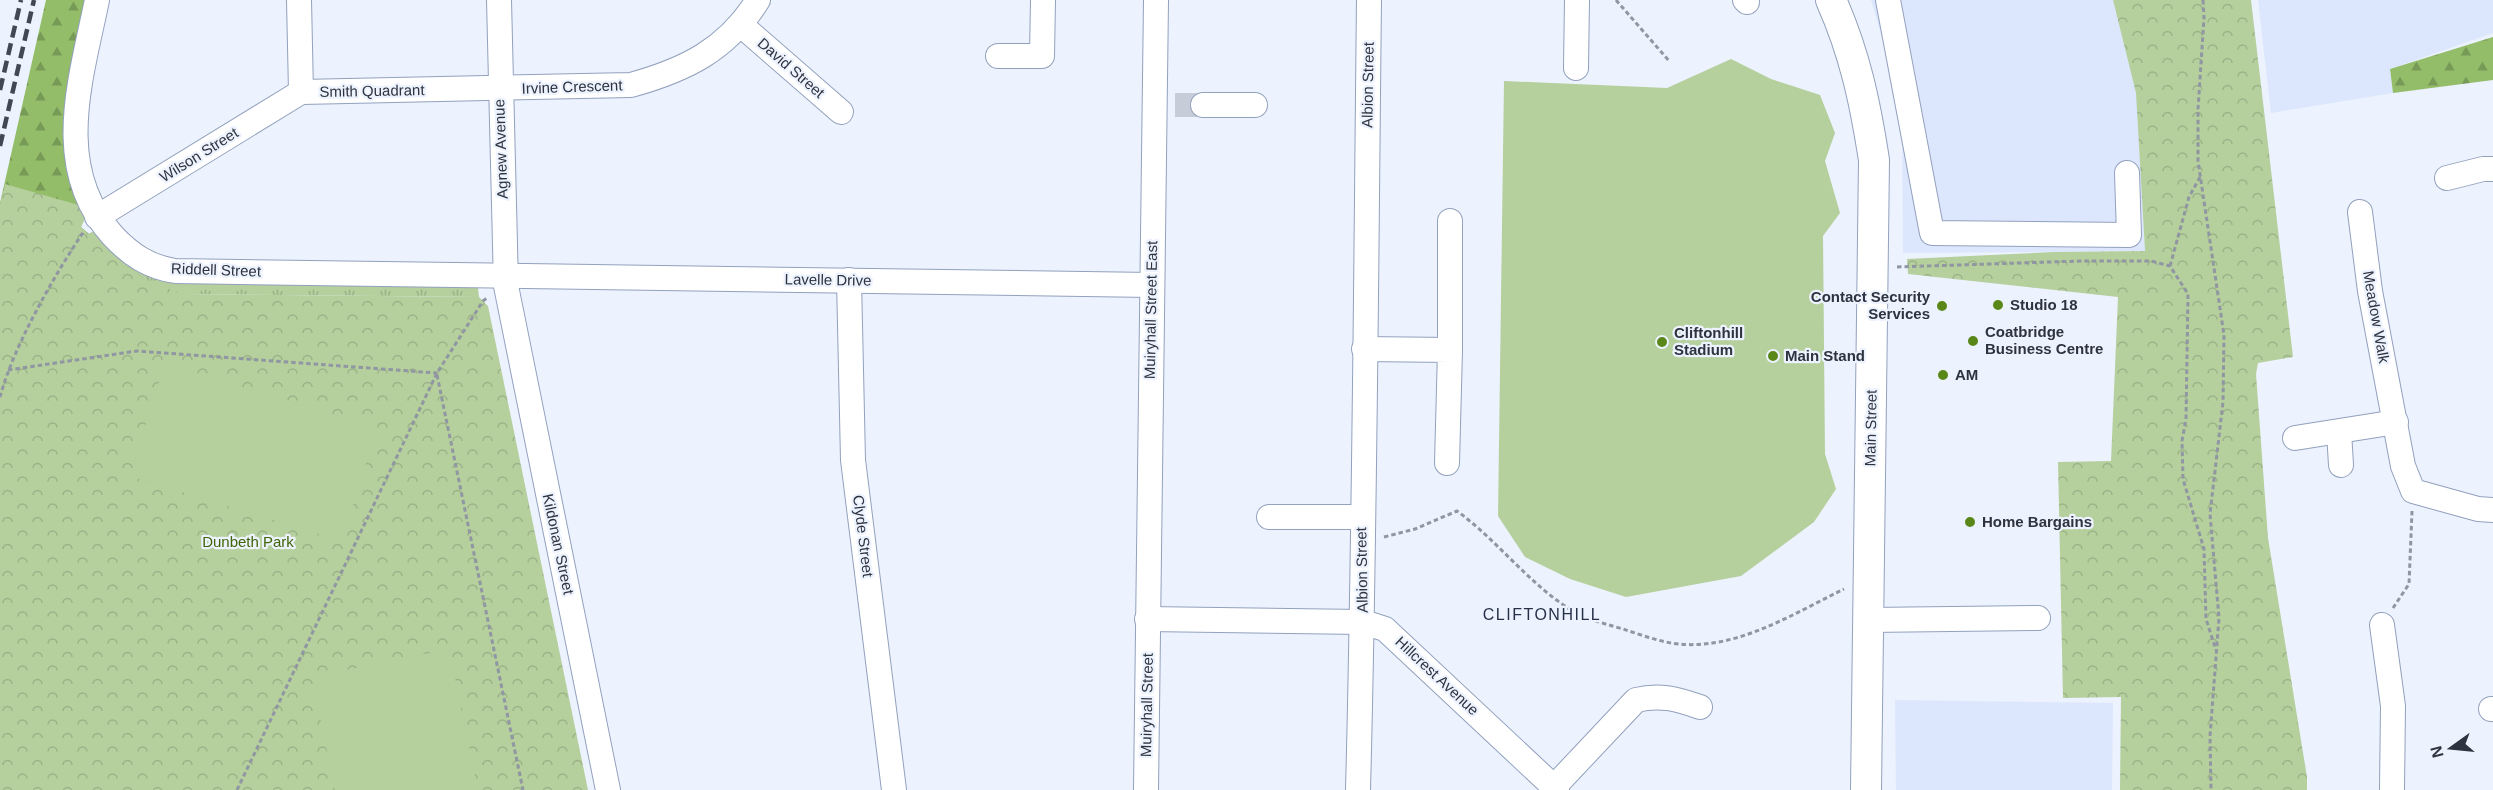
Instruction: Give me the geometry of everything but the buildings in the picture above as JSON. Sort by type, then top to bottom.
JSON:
[{"type":"main road","name":"Main Street","points":[[1831,0],[1855,59],[1867,109],[1874,160],[1868,578],[1871,780]]},
{"type":"street","name":"Riddell Street","points":[[97,0],[76,110],[74,132],[86,195],[97,217],[134,255],[159,268],[175,271],[506,286]]},
{"type":"street","name":"Smith Quadrant","points":[[299,0],[301,92],[500,89]]},
{"type":"street","name":"Agnew Avenue","points":[[499,0],[506,286]]},
{"type":"street","name":"Irvine Crescent","points":[[500,89],[631,85],[664,76],[700,58],[722,43],[741,24],[758,0]]},
{"type":"street","points":[[998,56],[1042,56],[1043,0]]},
{"type":"street","name":"Muiryhall Street East","points":[[1148,619],[1152,285],[1165,105],[1156,0]]},
{"type":"street","name":"Albion Street","points":[[1358,790],[1363,622],[1362,517],[1370,0]]},
{"type":"street","points":[[1576,0],[1576,68]]},
{"type":"street","points":[[1888,0],[1932,233],[2129,235],[2127,173]]},
{"type":"street","name":"David Street","points":[[741,24],[841,112]]},
{"type":"street","name":"Wilson Street","points":[[97,217],[301,92]]},
{"type":"street","points":[[1203,105],[1255,105]]},
{"type":"street","points":[[2447,178],[2483,169],[2493,170]]},
{"type":"street","name":"Meadow Walk","points":[[2360,212],[2370,291],[2403,466],[2413,491]]},
{"type":"street","points":[[1447,464],[1450,221]]},
{"type":"street","name":"Lavelle Drive","points":[[506,286],[849,280],[1152,285]]},
{"type":"street","name":"Clyde Street","points":[[849,280],[853,460],[894,790]]},
{"type":"street","name":"Kildonan Street","points":[[506,286],[608,790]]},
{"type":"street","points":[[1364,349],[1449,350]]},
{"type":"street","points":[[2295,438],[2396,422]]},
{"type":"street","points":[[2339,432],[2341,465]]},
{"type":"street","points":[[2413,491],[2478,509],[2493,510]]},
{"type":"street","points":[[1269,517],[1362,517]]},
{"type":"street","points":[[1868,620],[2037,618]]},
{"type":"street","name":"Hillcrest Avenue","points":[[1148,619],[1363,622],[1385,628],[1556,789]]},
{"type":"street","name":"Muiryhall Street","points":[[1146,790],[1148,619]]},
{"type":"street","points":[[2382,625],[2393,706],[2392,790]]},
{"type":"street","points":[[1556,789],[1636,700],[1653,696],[1673,698],[1700,707]]},
{"type":"path","points":[[1617,0],[1670,62]]},
{"type":"path","points":[[2203,0],[2198,161],[2224,335],[2223,402],[2210,514],[2219,618],[2210,736],[2211,790]]},
{"type":"path","points":[[2170,266],[2188,197],[2200,177]]},
{"type":"path","points":[[0,397],[8,370],[79,239],[97,217]]},
{"type":"path","points":[[1874,268],[2081,261],[2151,261],[2170,266],[2188,294],[2186,419],[2182,441],[2183,479],[2204,549],[2206,619],[2217,653]]},
{"type":"path","points":[[237,790],[437,373],[483,302]]},
{"type":"path","points":[[8,370],[137,351],[437,373]]},
{"type":"path","points":[[437,373],[523,790]]},
{"type":"path","points":[[2382,625],[2409,584],[2413,491]]},
{"type":"path","points":[[1362,542],[1415,529],[1456,511],[1472,522],[1540,585],[1571,609],[1603,623],[1672,643],[1715,642],[1754,632],[1868,578]]},
{"type":"shaded area","points":[[1871,0],[2113,0],[2137,96],[2145,251],[1903,253],[1902,129],[1889,61]]},
{"type":"shaded area","points":[[2258,0],[2493,0],[2493,33],[2390,69],[2393,93],[2271,113]]},
{"type":"shaded area","points":[[1895,700],[2113,703],[2112,790],[1896,790]]},
{"type":"green space","points":[[46,0],[88,0],[71,73],[65,129],[68,157],[84,208],[81,227],[89,234],[95,231],[113,253],[147,281],[183,294],[0,358],[0,203]]},
{"type":"green space","points":[[2113,0],[2251,0],[2293,357],[2258,363],[2256,374],[2268,538],[2307,777],[2307,790],[2120,790],[2121,697],[2063,698],[2058,462],[2111,461],[2118,297],[1908,274],[1907,259],[2054,252],[2145,251],[2136,93]]},
{"type":"green space","points":[[2493,37],[2493,80],[2393,93],[2390,69]]},
{"type":"green space","name":"Cliftonhill Stadium","points":[[1731,59],[1771,79],[1820,95],[1835,133],[1825,161],[1840,213],[1823,236],[1825,454],[1836,489],[1814,522],[1741,576],[1626,597],[1570,579],[1525,557],[1498,516],[1504,81],[1667,88]]},
{"type":"green space","name":"Dunbeth Park","points":[[5,184],[82,206],[86,216],[81,227],[88,234],[95,231],[113,253],[147,281],[183,294],[479,297],[488,306],[588,790],[0,790],[0,205]]},
{"type":"green space","points":[[95,231],[126,260],[478,287],[479,297],[183,294],[147,281],[113,253]]},
{"type":"green space","points":[[165,363],[377,428],[342,541],[130,476]]},
{"type":"green space","points":[[449,649],[478,790],[335,790],[312,677]]},
{"type":"tunnel","points":[[1175,105],[1203,105]]},
{"type":"railway","points":[[0,90],[21,0]]},
{"type":"railway","points":[[0,146],[34,0]]},
{"type":"place","name":"Studio 18","points":[[1998,305]]},
{"type":"place","name":"Contact Security Services","points":[[1942,306]]},
{"type":"place","name":"Coatbridge Business Centre","points":[[1973,341]]},
{"type":"place","name":"Cliftonhill Stadium","points":[[1662,342]]},
{"type":"place","name":"Main Stand","points":[[1773,356]]},
{"type":"place","name":"AM","points":[[1943,375]]},
{"type":"place","name":"Home Bargains","points":[[1970,522]]},
{"type":"district","name":"CLIFTONHILL","points":[[1542,614]]}]
